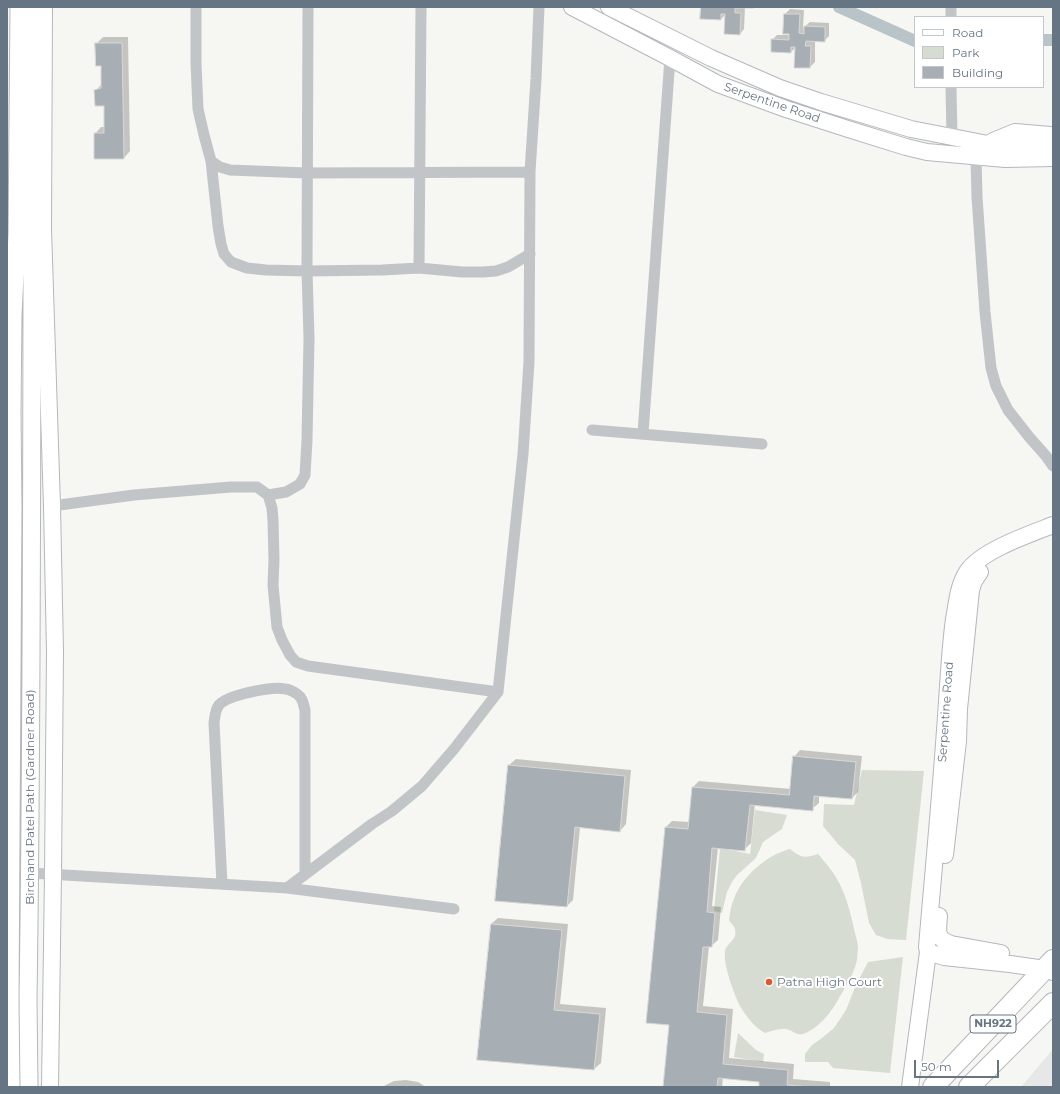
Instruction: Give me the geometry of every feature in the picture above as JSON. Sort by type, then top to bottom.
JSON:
[{"type":"highway","name":"NH922","points":[[933,1087],[1051,965]]},
{"type":"highway","name":"NH922","points":[[970,1087],[1053,1003]]},
{"type":"main road","points":[[19,7],[24,234]]},
{"type":"main road","points":[[24,234],[33,7]]},
{"type":"main road","name":"Birchand Patel Path (Gardner Road)","points":[[11,1087],[9,1002],[10,414],[13,315],[24,234]]},
{"type":"main road","name":"Birchand Patel Path (Gardner Road)","points":[[24,234],[32,506],[28,999],[29,1087]]},
{"type":"street","points":[[44,7],[43,229],[55,652],[50,1087]]},
{"type":"street","points":[[196,7],[198,109],[211,161],[221,244],[224,254],[231,262],[247,268],[266,270],[307,271],[419,268],[462,272],[483,272],[508,267],[530,254]]},
{"type":"street","points":[[268,495],[286,492],[300,484],[305,475],[310,338],[307,271],[306,173],[308,7]]},
{"type":"street","points":[[419,268],[422,7]]},
{"type":"street","points":[[287,888],[372,824],[392,811],[422,786],[454,749],[498,692],[523,454],[530,362],[530,172],[539,7]]},
{"type":"street","name":"Serpentine Road","points":[[572,7],[718,84],[786,109],[850,130],[927,152],[988,151]]},
{"type":"street","points":[[609,7],[710,58],[793,92],[911,129],[952,137],[1005,159],[1053,158]]},
{"type":"street","points":[[643,433],[670,58]]},
{"type":"street","points":[[951,88],[952,137]]},
{"type":"street","points":[[786,109],[793,92]]},
{"type":"street","points":[[850,130],[855,112]]},
{"type":"street","points":[[1053,135],[1015,132],[988,151],[977,197],[985,312],[991,368],[996,386],[1008,410],[1053,466]]},
{"type":"street","points":[[988,151],[1053,146]]},
{"type":"street","points":[[211,161],[220,167],[230,170],[306,173],[530,172]]},
{"type":"street","points":[[7,299],[13,315]]},
{"type":"street","points":[[592,430],[762,444]]},
{"type":"street","points":[[32,506],[52,506],[134,494],[231,487],[257,487],[268,495],[274,520],[274,560],[272,585],[276,622],[282,640],[290,655],[296,662],[308,666],[498,692]]},
{"type":"street","name":"Serpentine Road","points":[[910,1087],[928,952],[927,947],[952,635],[957,597],[967,572],[974,572],[974,563],[986,554],[1013,541],[1053,525]]},
{"type":"street","points":[[1051,965],[951,944],[939,938],[938,933],[954,764],[958,741],[958,709],[974,572],[1053,536]]},
{"type":"street","points":[[222,884],[214,723],[215,712],[219,704],[231,697],[273,689],[285,689],[296,694],[303,701],[305,710],[305,874]]},
{"type":"street","points":[[30,873],[287,888],[454,909]]},
{"type":"street","points":[[928,952],[944,957],[1051,965]]},
{"type":"street","points":[[9,1002],[28,999]]},
{"type":"shaded area","points":[[1053,1049],[1053,1087],[1021,1087]]},
{"type":"green space","points":[[862,770],[924,771],[906,940],[887,939],[876,935],[869,923],[855,860],[838,844],[823,826],[824,804],[854,805]]},
{"type":"green space","points":[[755,810],[787,815],[782,829],[763,842],[756,858],[737,875],[732,882],[727,892],[722,913],[714,911],[720,848],[750,854]]},
{"type":"green space","points":[[790,849],[797,854],[806,857],[818,854],[836,877],[846,900],[852,920],[858,946],[857,960],[854,970],[833,1009],[809,1032],[797,1034],[788,1030],[778,1029],[765,1033],[754,1025],[745,1014],[740,1006],[730,979],[726,964],[725,952],[734,938],[735,931],[729,920],[732,904],[738,890],[749,875],[764,861]]},
{"type":"green space","points":[[903,957],[890,1073],[833,1068],[828,1062],[805,1062],[805,1054],[812,1045],[834,1028],[846,1010],[856,985],[868,962]]},
{"type":"green space","points":[[738,1033],[756,1050],[764,1054],[763,1062],[734,1057]]},
{"type":"building","points":[[701,7],[754,8],[735,8],[735,13],[741,13],[740,35],[724,34],[725,14],[721,14],[721,20],[700,19]]},
{"type":"building","points":[[784,14],[800,14],[799,33],[804,34],[804,26],[825,27],[825,42],[806,41],[805,46],[811,46],[810,68],[794,68],[795,47],[791,47],[791,53],[771,52],[771,39],[789,40],[789,34],[783,34]]},
{"type":"building","points":[[95,43],[122,43],[124,159],[94,159],[94,133],[104,133],[104,106],[95,106],[94,90],[101,88],[101,66],[96,66]]},
{"type":"building","points":[[793,756],[856,762],[852,799],[814,796],[813,811],[750,805],[745,851],[712,848],[707,912],[715,913],[712,947],[703,947],[697,1012],[727,1015],[723,1064],[788,1070],[787,1085],[811,1087],[759,1087],[759,1082],[718,1078],[717,1087],[663,1087],[669,1025],[646,1023],[665,827],[688,829],[692,787],[789,795]]},
{"type":"building","points":[[508,765],[625,776],[620,832],[575,827],[567,907],[495,901]]},
{"type":"building","points":[[491,924],[562,930],[554,1010],[600,1014],[594,1070],[477,1060]]},
{"type":"waterway","points":[[839,7],[914,41]]},
{"type":"waterway","points":[[1044,40],[1053,40]]},
{"type":"place","name":"Patna High Court","points":[[769,982]]}]
